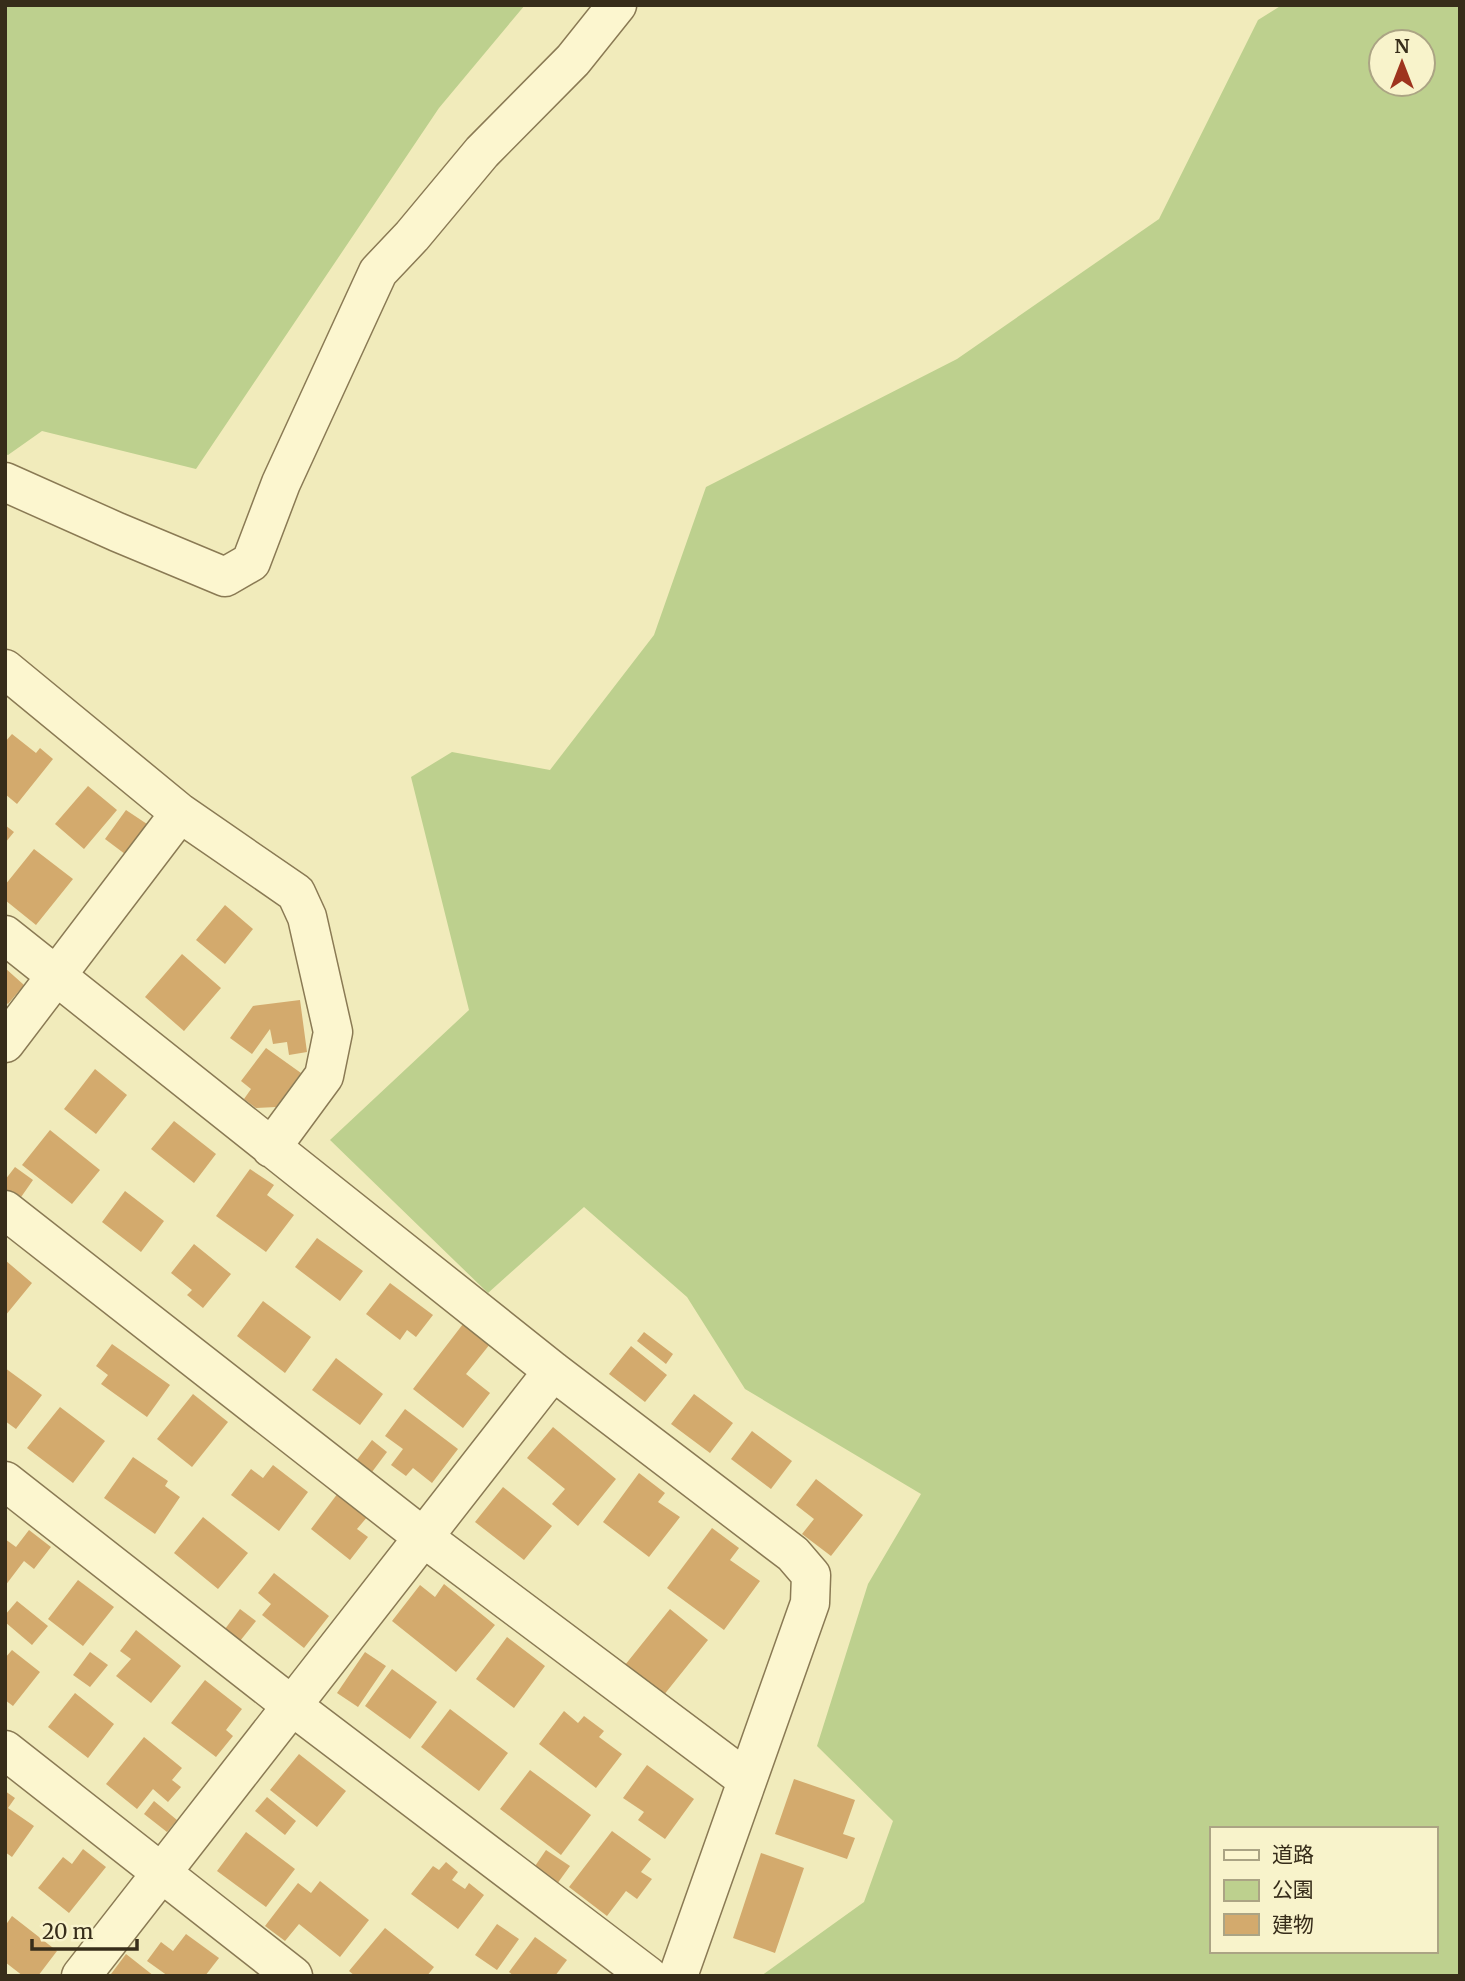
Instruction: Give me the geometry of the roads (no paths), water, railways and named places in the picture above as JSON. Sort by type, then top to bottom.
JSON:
[{"type":"street","points":[[5,482],[225,577],[251,562],[281,483],[378,272],[412,236],[482,152],[573,60],[617,5]]},
{"type":"street","points":[[5,669],[180,813],[296,893],[307,918],[333,1032],[324,1076],[271,1148]]},
{"type":"street","points":[[5,1043],[180,813]]},
{"type":"street","points":[[5,935],[553,1371],[793,1554],[811,1576],[810,1603],[678,1976]]},
{"type":"street","points":[[5,1210],[423,1537],[747,1780]]},
{"type":"street","points":[[81,1976],[553,1371]]},
{"type":"street","points":[[5,1482],[291,1705],[648,1976]]},
{"type":"street","points":[[5,1750],[293,1976]]}]
